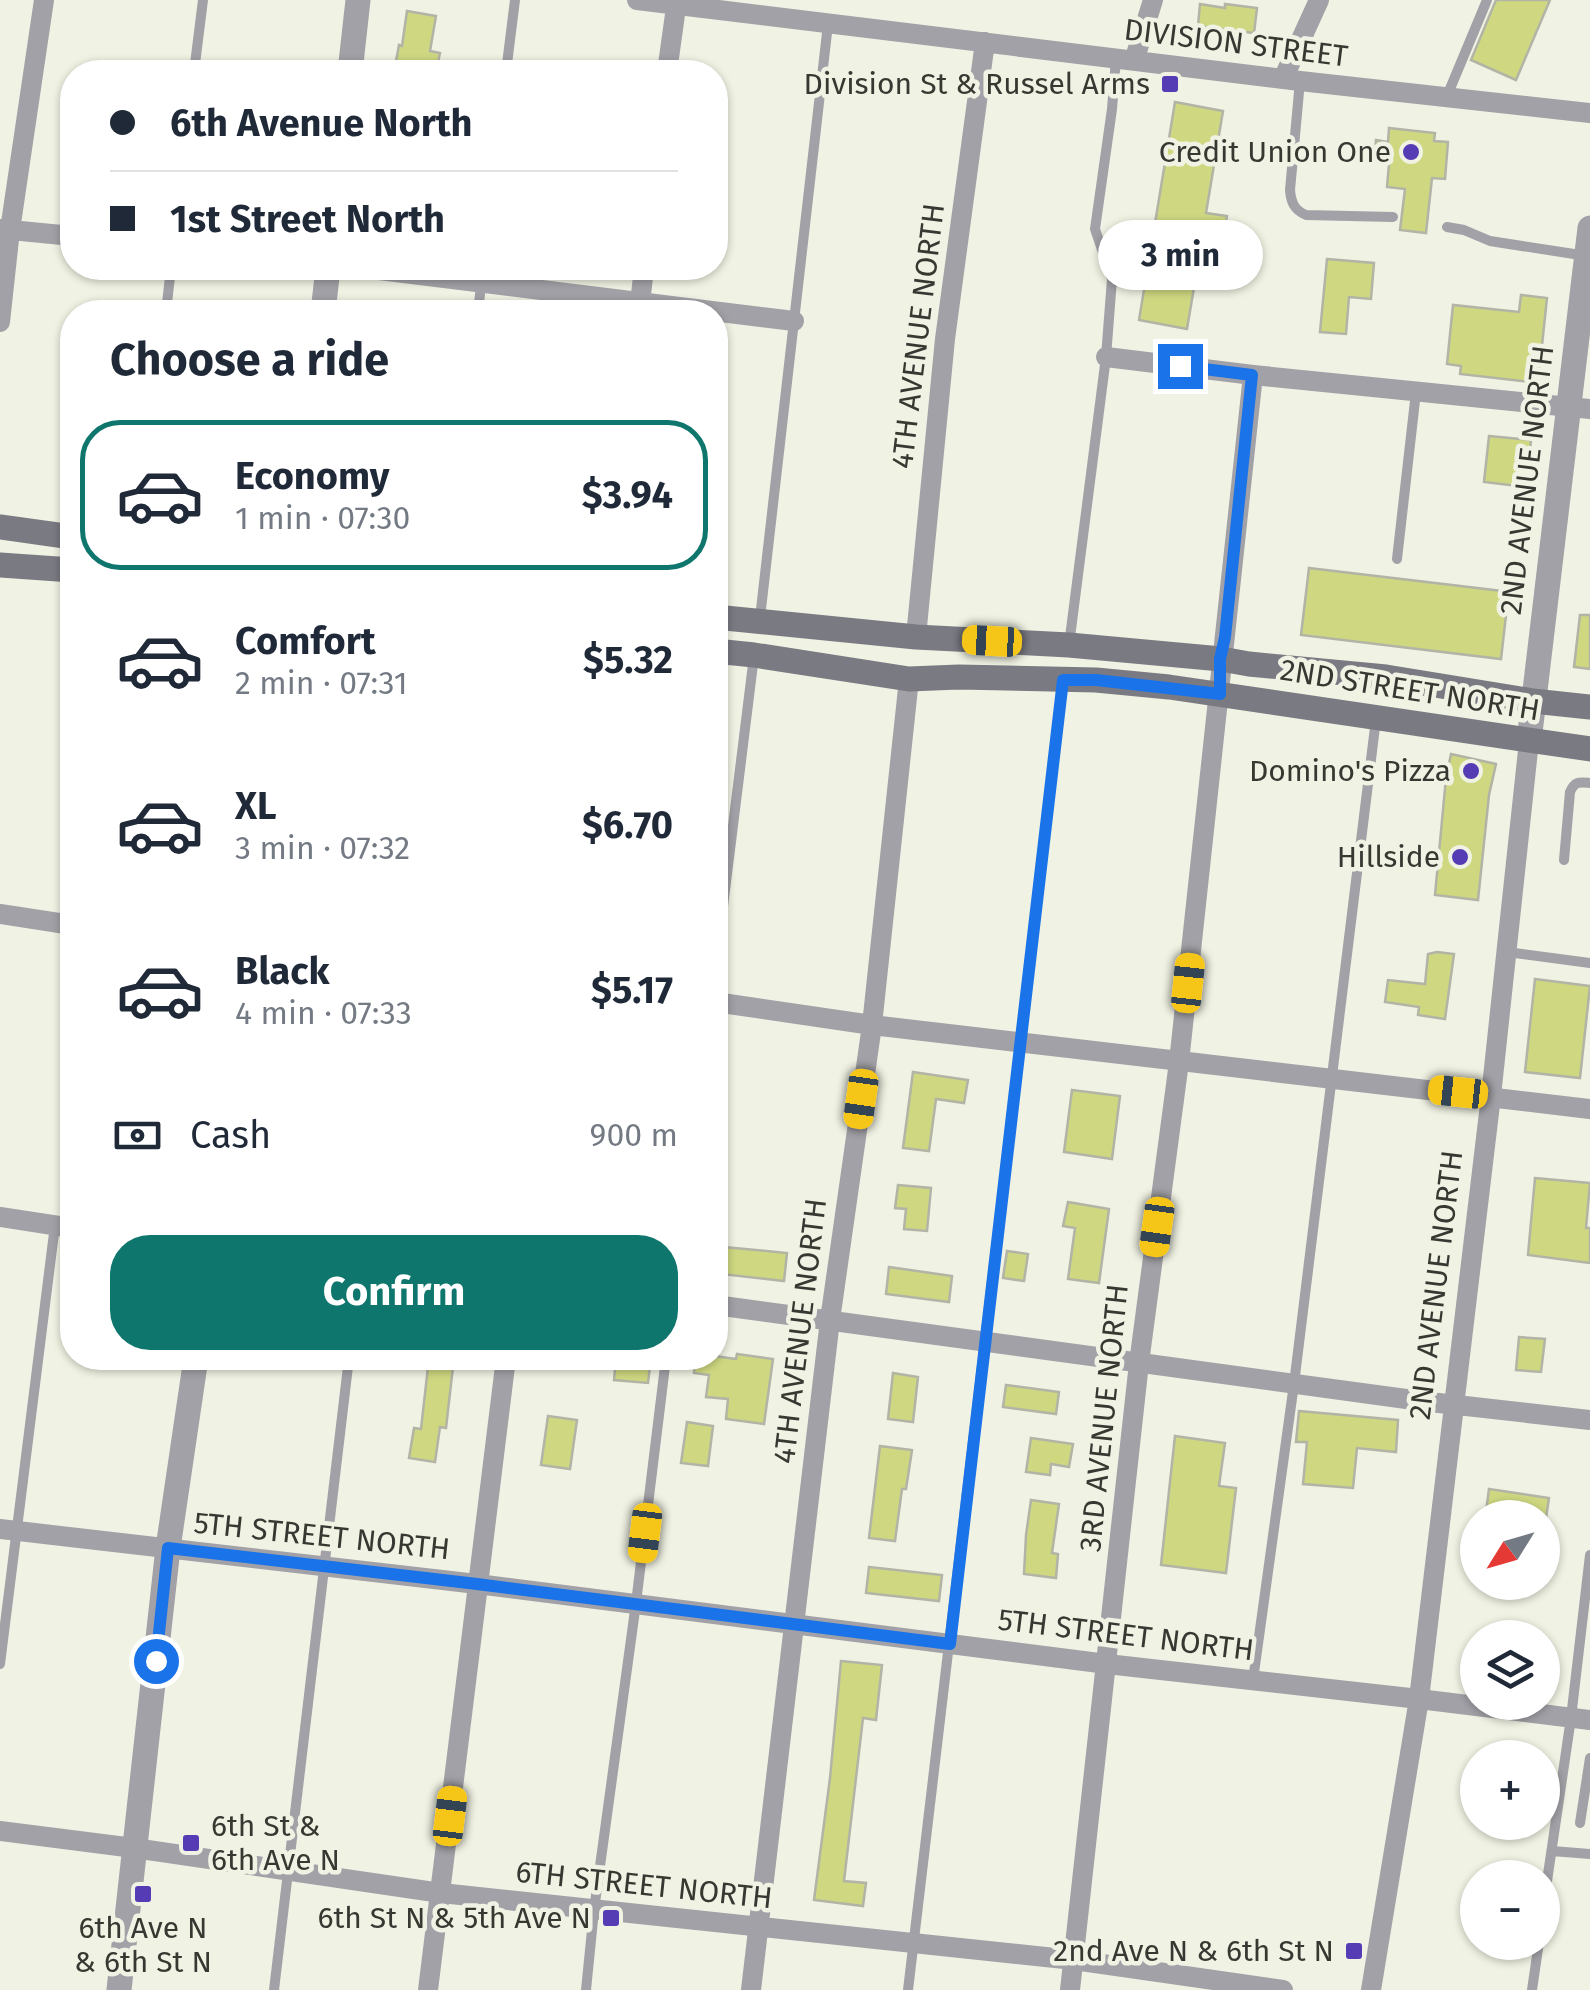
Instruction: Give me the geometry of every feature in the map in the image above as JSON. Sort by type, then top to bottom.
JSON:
[{"type":"main road","points":[[0,526],[60,535]]},
{"type":"main road","points":[[0,565],[60,569]]},
{"type":"main road","points":[[728,618],[916,638],[1069,645],[1386,676],[1590,707]]},
{"type":"main road","name":"2ND STREET NORTH","points":[[728,652],[909,679],[1096,680],[1220,694],[1590,749]]},
{"type":"street","points":[[0,322],[5,229],[44,0]]},
{"type":"street","points":[[351,60],[358,0]]},
{"type":"street","name":"DIVISION STREET","points":[[637,0],[1590,113]]},
{"type":"street","points":[[1125,60],[1153,0]]},
{"type":"street","points":[[1291,80],[1319,0]]},
{"type":"street","points":[[669,60],[676,3]]},
{"type":"street","name":"4TH AVENUE NORTH","points":[[916,638],[944,340],[986,42]]},
{"type":"street","name":"2ND AVENUE NORTH","points":[[1371,1990],[1419,1698],[1450,1451],[1533,701],[1579,408],[1590,228]]},
{"type":"street","points":[[5,229],[60,235]]},
{"type":"street","points":[[506,280],[602,300]]},
{"type":"street","points":[[728,315],[794,321]]},
{"type":"street","points":[[1106,357],[1579,408]]},
{"type":"street","name":"3RD AVENUE NORTH","points":[[1070,1990],[1139,1364],[1179,1062],[1252,375]]},
{"type":"street","name":"4TH AVENUE NORTH","points":[[750,1990],[830,1320],[872,1025],[909,679]]},
{"type":"street","points":[[0,914],[60,923]]},
{"type":"street","points":[[728,1004],[872,1025],[1590,1109]]},
{"type":"street","points":[[0,1217],[60,1225]]},
{"type":"street","points":[[728,1307],[1139,1364],[1590,1420]]},
{"type":"street","points":[[119,1990],[168,1548],[194,1370]]},
{"type":"street","points":[[428,1990],[504,1370]]},
{"type":"street","name":"5TH STREET NORTH","points":[[8,1530],[1580,1719]]},
{"type":"street","name":"6TH STREET NORTH","points":[[0,1832],[440,1893],[1074,1960],[1283,1990]]},
{"type":"lane","points":[[196,60],[203,0]]},
{"type":"lane","points":[[508,60],[515,0]]},
{"type":"lane","points":[[1447,97],[1487,0]]},
{"type":"lane","points":[[759,622],[828,23]]},
{"type":"lane","points":[[1069,645],[1106,357],[1112,278],[1094,229],[1112,110],[1125,60]]},
{"type":"lane","points":[[1291,80],[1290,190],[1294,206],[1306,215],[1393,217]]},
{"type":"lane","points":[[1448,227],[1490,242],[1587,256]]},
{"type":"lane","points":[[1397,559],[1416,392]]},
{"type":"lane","points":[[728,866],[754,655]]},
{"type":"lane","points":[[908,1990],[1063,680]]},
{"type":"lane","points":[[1253,1680],[1294,1384],[1376,718]]},
{"type":"lane","points":[[1564,860],[1570,792],[1573,784],[1590,783]]},
{"type":"lane","points":[[1506,952],[1590,963]]},
{"type":"lane","points":[[0,1664],[8,1530],[60,1248]]},
{"type":"lane","points":[[274,1990],[349,1370]]},
{"type":"lane","points":[[586,1990],[665,1370]]},
{"type":"lane","points":[[1551,1860],[1580,1719],[1590,1555]]},
{"type":"lane","points":[[1580,1823],[1590,1758]]},
{"type":"lane","points":[[1552,1851],[1590,1854]]},
{"type":"lane","points":[[1532,1990],[1536,1960]]},
{"type":"building","points":[[1496,0],[1550,0],[1516,80],[1471,60]]},
{"type":"building","points":[[1200,4],[1257,8],[1254,33],[1198,26]]},
{"type":"building","points":[[407,11],[436,16],[430,51],[440,53],[439,60],[396,60],[399,45],[402,46]]},
{"type":"building","points":[[1175,102],[1223,111],[1206,213],[1227,216],[1220,256],[1200,252],[1187,329],[1139,320]]},
{"type":"building","name":"Credit Union One","points":[[1389,128],[1435,133],[1434,141],[1448,142],[1445,179],[1432,178],[1426,233],[1400,230],[1405,189],[1387,187],[1389,164],[1374,162],[1376,140],[1388,142]]},
{"type":"building","points":[[1327,259],[1374,263],[1371,299],[1349,297],[1346,334],[1320,332]]},
{"type":"building","points":[[1521,295],[1547,298],[1538,383],[1460,374],[1461,366],[1447,364],[1453,305],[1519,312]]},
{"type":"building","points":[[1489,436],[1531,440],[1526,487],[1484,482]]},
{"type":"building","points":[[1309,568],[1502,591],[1508,598],[1501,659],[1301,635]]},
{"type":"building","points":[[1580,615],[1590,615],[1590,669],[1574,667]]},
{"type":"building","points":[[1451,754],[1496,764],[1478,900],[1435,895]]},
{"type":"building","points":[[1428,954],[1454,954],[1445,1019],[1418,1015],[1419,1007],[1385,1002],[1388,980],[1425,984]]},
{"type":"building","points":[[1535,979],[1590,986],[1580,1078],[1525,1072]]},
{"type":"building","points":[[913,1072],[968,1080],[964,1103],[936,1099],[929,1151],[903,1148]]},
{"type":"building","points":[[1072,1090],[1120,1096],[1112,1159],[1064,1152]]},
{"type":"building","points":[[1535,1178],[1590,1183],[1586,1228],[1590,1228],[1590,1263],[1528,1255]]},
{"type":"building","points":[[898,1185],[931,1188],[927,1231],[904,1229],[906,1209],[895,1208]]},
{"type":"building","points":[[1068,1202],[1109,1209],[1099,1283],[1068,1279],[1075,1228],[1063,1226]]},
{"type":"building","points":[[728,1247],[787,1253],[784,1281],[728,1275]]},
{"type":"building","points":[[1007,1251],[1028,1254],[1024,1281],[1003,1278]]},
{"type":"building","points":[[889,1267],[952,1276],[949,1302],[886,1294]]},
{"type":"building","points":[[1519,1337],[1545,1339],[1541,1372],[1516,1370]]},
{"type":"building","points":[[737,1354],[773,1359],[764,1424],[726,1419],[728,1399],[706,1397],[709,1375],[694,1373],[728,1370],[728,1358],[736,1359]]},
{"type":"building","points":[[428,1370],[453,1370],[446,1428],[440,1427],[435,1462],[409,1458],[414,1428],[421,1429]]},
{"type":"building","points":[[615,1370],[650,1370],[648,1383],[614,1380]]},
{"type":"building","points":[[893,1373],[918,1377],[913,1422],[888,1419]]},
{"type":"building","points":[[1006,1385],[1059,1392],[1056,1414],[1003,1407]]},
{"type":"building","points":[[1299,1411],[1398,1420],[1396,1452],[1357,1448],[1353,1488],[1303,1484],[1307,1442],[1296,1442]]},
{"type":"building","points":[[548,1416],[577,1420],[570,1469],[541,1465]]},
{"type":"building","points":[[687,1422],[713,1426],[708,1466],[681,1463]]},
{"type":"building","points":[[1175,1436],[1225,1443],[1219,1486],[1236,1488],[1226,1573],[1161,1565]]},
{"type":"building","points":[[1031,1438],[1073,1444],[1069,1467],[1051,1464],[1050,1475],[1026,1472]]},
{"type":"building","points":[[880,1446],[912,1450],[895,1541],[869,1538]]},
{"type":"building","points":[[1489,1489],[1549,1498],[1549,1500],[1488,1500]]},
{"type":"building","points":[[1031,1500],[1059,1504],[1052,1553],[1058,1554],[1056,1578],[1024,1574]]},
{"type":"building","points":[[869,1567],[942,1575],[939,1601],[866,1593]]},
{"type":"building","points":[[841,1661],[882,1665],[876,1720],[863,1718],[844,1881],[866,1883],[863,1906],[814,1900]]},
{"type":"place","name":"Division St & Russel Arms","points":[[1170,84]]},
{"type":"place","name":"Credit Union One","points":[[1411,152]]},
{"type":"place","name":"Domino's Pizza","points":[[1471,771]]},
{"type":"place","name":"Hillside","points":[[1460,857]]},
{"type":"place","name":"6th St & 6th Ave N","points":[[191,1843]]},
{"type":"place","name":"6th Ave N & 6th St N","points":[[143,1894]]},
{"type":"place","name":"6th St N & 5th Ave N","points":[[611,1918]]},
{"type":"place","name":"2nd Ave N & 6th St N","points":[[1354,1951]]},
{"type":"route","points":[[156,1661],[168,1548],[950,1644],[1063,680],[1220,694],[1220,659],[1252,375],[1180,366]]}]
